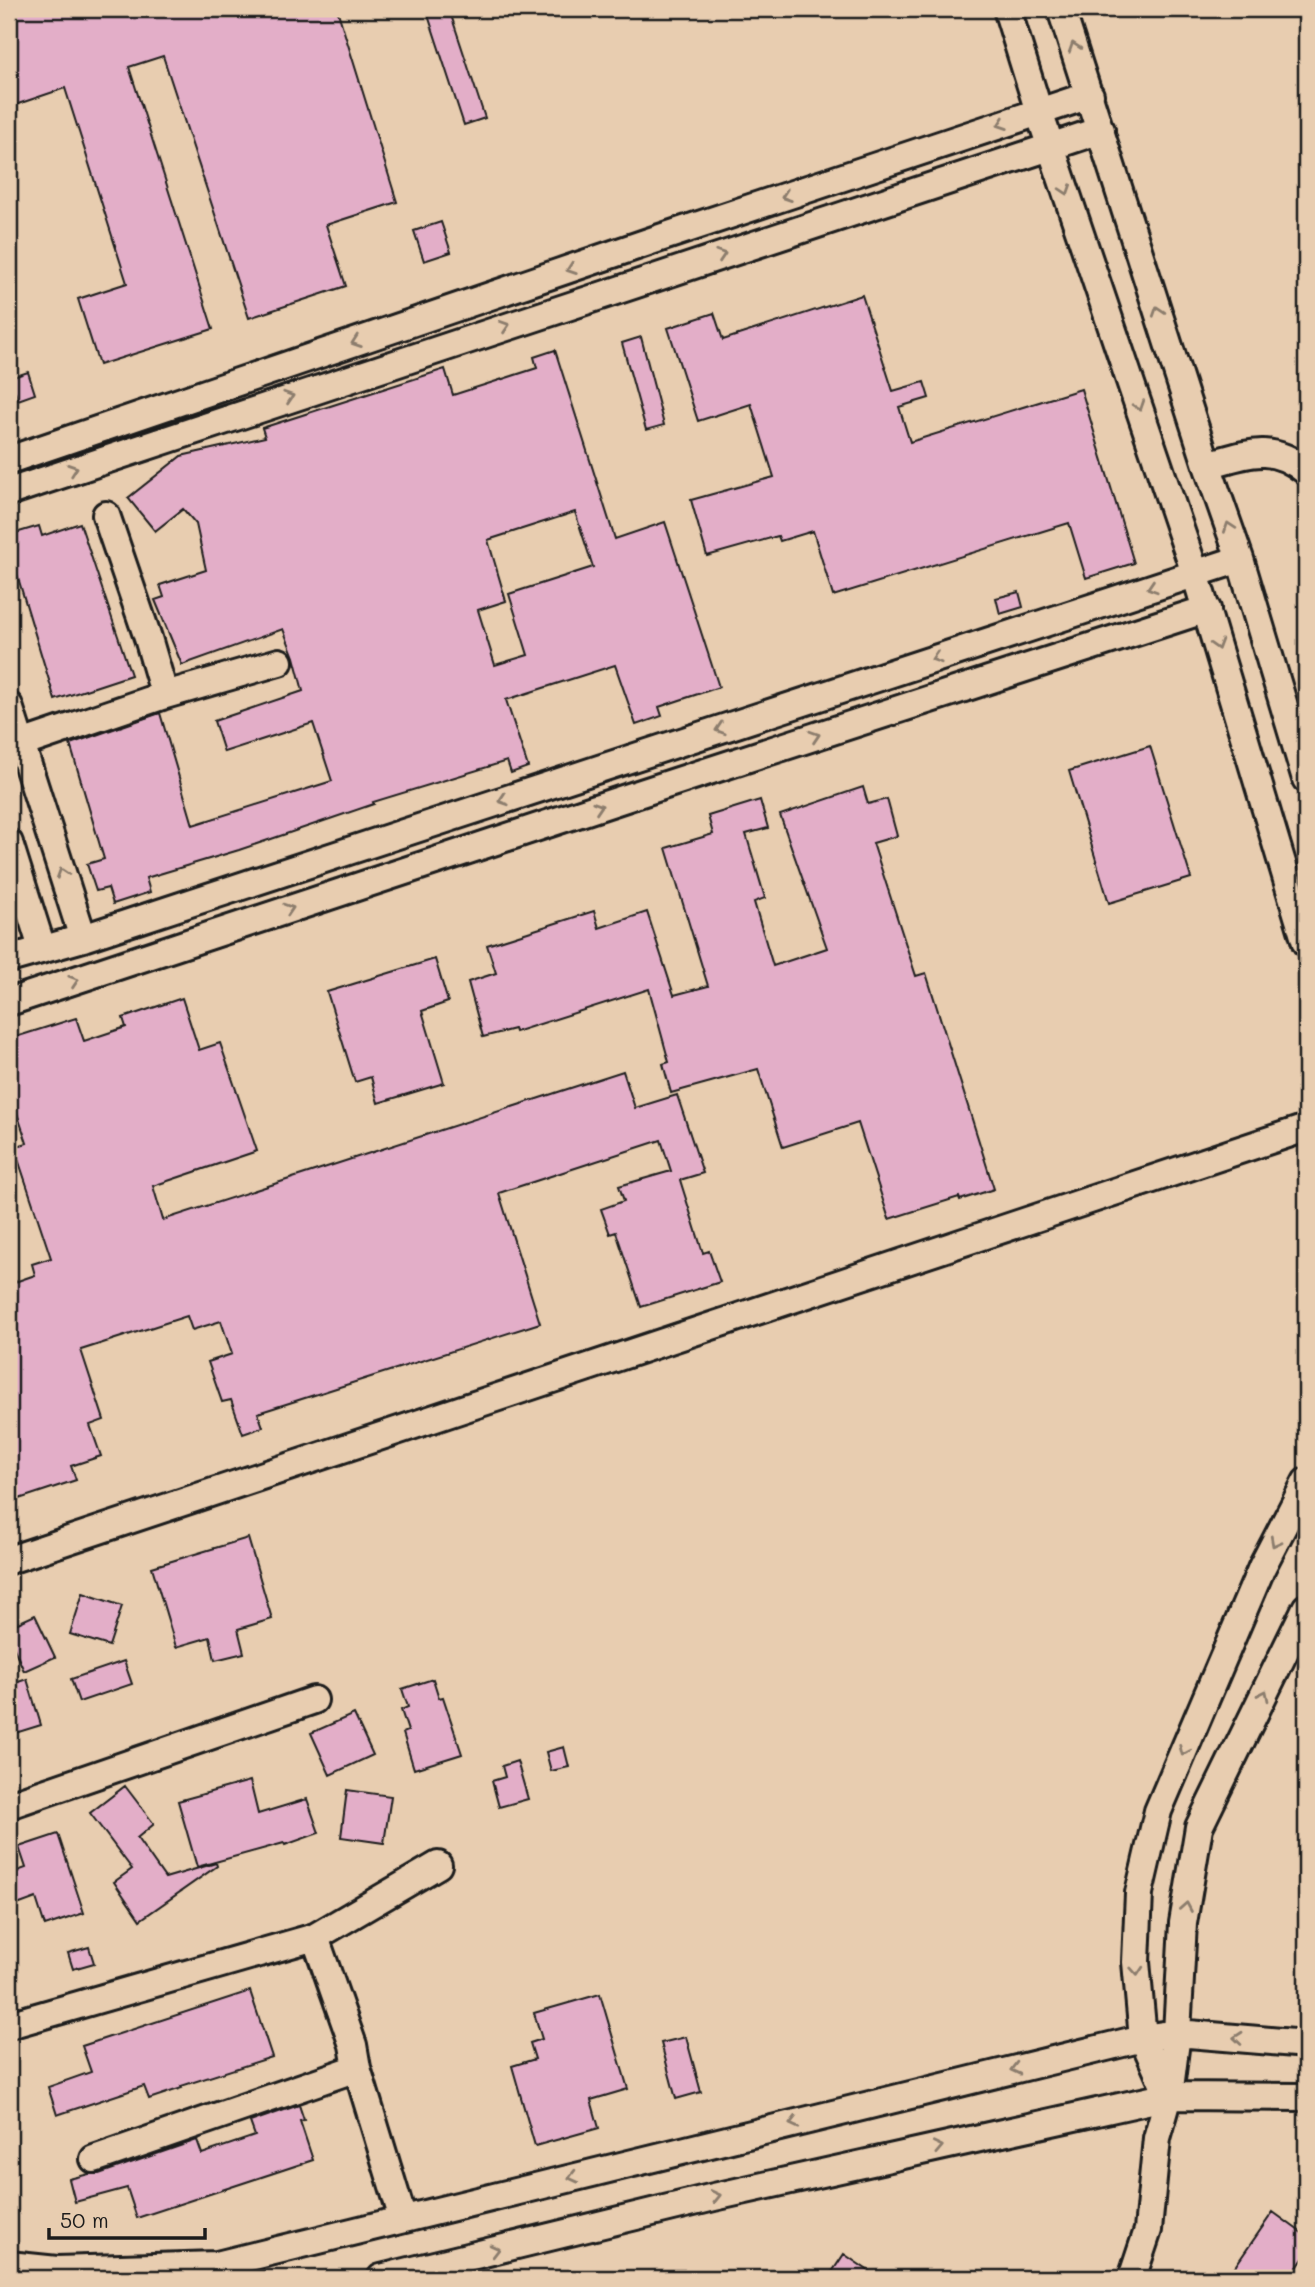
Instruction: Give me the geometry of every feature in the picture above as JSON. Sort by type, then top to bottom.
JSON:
[{"type":"street","points":[[1007,9],[1195,573],[1306,943]]},
{"type":"street","points":[[1061,9],[1207,465],[1240,559],[1306,779]]},
{"type":"street","points":[[9,460],[1090,95]]},
{"type":"street","points":[[9,492],[1101,130]]},
{"type":"street","points":[[1207,465],[1257,451],[1290,457],[1306,471]]},
{"type":"street","points":[[106,515],[148,638],[162,686],[162,696]]},
{"type":"street","points":[[9,959],[83,938],[1240,559]]},
{"type":"street","points":[[9,1003],[1206,609]]},
{"type":"street","points":[[21,744],[162,696],[279,662]]},
{"type":"street","points":[[9,706],[83,938]]},
{"type":"street","points":[[9,843],[42,948]]},
{"type":"street","points":[[9,1560],[1306,1128]]},
{"type":"street","points":[[1169,2096],[1143,2038],[1136,1962],[1139,1893],[1158,1811],[1262,1567],[1306,1482]]},
{"type":"street","points":[[1132,2278],[1148,2230],[1157,2138],[1169,2096],[1177,2034],[1183,1923],[1199,1827],[1306,1608]]},
{"type":"street","points":[[9,1805],[314,1700]]},
{"type":"street","points":[[9,2025],[315,1937],[438,1865]]},
{"type":"street","points":[[315,1937],[353,2045],[357,2068],[403,2219]]},
{"type":"street","points":[[9,2265],[57,2270],[218,2272],[403,2219],[1143,2038],[1177,2034],[1306,2044]]},
{"type":"street","points":[[94,2159],[357,2068]]},
{"type":"street","points":[[381,2278],[714,2197],[1169,2096],[1306,2097]]},
{"type":"building","points":[[9,9],[337,9],[397,202],[326,225],[346,286],[249,318],[163,56],[129,67],[213,329],[99,365],[78,299],[127,283],[65,88],[9,107]]},
{"type":"building","points":[[426,9],[449,9],[485,118],[464,125]]},
{"type":"building","points":[[441,222],[451,252],[424,261],[414,231]]},
{"type":"building","points":[[862,295],[893,391],[924,382],[929,398],[899,407],[910,442],[1081,389],[1134,563],[1086,578],[1069,523],[833,596],[813,531],[780,541],[778,536],[707,556],[691,500],[774,477],[751,404],[698,421],[668,328],[714,313],[723,340]]},
{"type":"building","points":[[641,337],[664,425],[646,430],[622,343]]},
{"type":"building","points":[[555,350],[615,539],[665,522],[719,687],[659,707],[662,716],[636,725],[615,665],[506,700],[528,767],[511,773],[507,761],[373,802],[374,804],[239,850],[146,878],[150,892],[113,904],[108,888],[96,891],[87,864],[104,859],[70,744],[160,713],[193,825],[332,781],[313,723],[224,752],[214,721],[303,691],[294,657],[283,629],[182,665],[155,600],[164,597],[160,585],[206,570],[196,524],[183,509],[155,531],[128,498],[181,456],[265,437],[262,428],[445,369],[453,395],[537,368],[534,357]],"holes":[[[575,512],[593,567],[509,594],[528,655],[495,665],[478,610],[506,601],[488,540]]]},
{"type":"building","points":[[28,372],[35,394],[18,400],[10,378]]},
{"type":"building","points":[[80,523],[131,675],[55,700],[9,548],[9,535],[39,526],[42,536]]},
{"type":"building","points":[[1019,592],[1023,607],[1000,614],[996,598]]},
{"type":"building","points":[[1150,746],[1191,878],[1109,903],[1069,771]]},
{"type":"building","points":[[863,787],[868,804],[887,799],[897,836],[873,843],[916,976],[926,973],[994,1189],[889,1219],[858,1123],[783,1147],[758,1069],[671,1093],[663,1064],[669,1062],[649,989],[515,1032],[514,1029],[483,1037],[468,982],[496,973],[487,945],[594,911],[599,928],[647,912],[674,995],[708,986],[666,848],[713,834],[708,816],[760,800],[768,828],[746,834],[765,898],[754,902],[773,966],[827,948],[780,815]]},
{"type":"building","points":[[435,959],[448,1002],[422,1011],[444,1083],[378,1103],[371,1077],[355,1082],[327,992]]},
{"type":"building","points":[[182,998],[199,1050],[220,1043],[257,1151],[153,1186],[163,1220],[623,1071],[635,1108],[677,1095],[703,1173],[680,1180],[703,1253],[709,1251],[720,1282],[641,1307],[616,1232],[610,1234],[601,1209],[624,1201],[619,1186],[671,1171],[661,1140],[499,1193],[540,1323],[258,1413],[263,1427],[243,1434],[231,1400],[222,1402],[208,1362],[232,1354],[221,1321],[192,1330],[187,1316],[81,1350],[104,1420],[90,1425],[101,1456],[71,1466],[76,1480],[19,1499],[9,1469],[9,1284],[35,1275],[32,1264],[51,1258],[14,1147],[27,1143],[9,1089],[9,1039],[76,1018],[84,1041],[126,1027],[123,1018]]},
{"type":"building","points":[[248,1538],[272,1619],[238,1629],[244,1653],[215,1660],[210,1637],[176,1647],[152,1567]]},
{"type":"building","points":[[83,1593],[122,1606],[109,1646],[70,1634]]},
{"type":"building","points":[[35,1615],[55,1657],[24,1671],[9,1637],[9,1627]]},
{"type":"building","points":[[124,1661],[132,1684],[79,1702],[71,1679]]},
{"type":"building","points":[[27,1679],[41,1725],[9,1735],[9,1685]]},
{"type":"building","points":[[433,1679],[439,1698],[443,1697],[462,1754],[414,1769],[403,1733],[408,1731],[401,1710],[408,1707],[402,1689]]},
{"type":"building","points":[[354,1714],[373,1755],[330,1775],[311,1733]]},
{"type":"building","points":[[564,1747],[569,1767],[551,1771],[546,1752]]},
{"type":"building","points":[[517,1761],[528,1799],[499,1807],[492,1781],[505,1777],[502,1766]]},
{"type":"building","points":[[250,1781],[258,1814],[307,1799],[319,1833],[285,1845],[284,1843],[197,1867],[178,1801]]},
{"type":"building","points":[[125,1786],[154,1824],[137,1838],[165,1878],[216,1863],[217,1866],[140,1920],[114,1882],[132,1869],[90,1813]]},
{"type":"building","points":[[347,1790],[391,1796],[384,1843],[341,1837]]},
{"type":"building","points":[[58,1834],[84,1913],[45,1926],[36,1898],[9,1908],[9,1874],[26,1868],[19,1847]]},
{"type":"building","points":[[89,1947],[94,1963],[73,1969],[68,1953]]},
{"type":"building","points":[[250,1991],[272,2057],[149,2099],[144,2086],[57,2115],[48,2087],[91,2072],[82,2046]]},
{"type":"building","points":[[600,1994],[628,2089],[591,2100],[599,2128],[535,2146],[512,2066],[535,2059],[530,2043],[542,2039],[534,2013]]},
{"type":"building","points":[[686,2037],[701,2092],[676,2099],[661,2043]]},
{"type":"building","points":[[299,2105],[304,2120],[300,2121],[313,2160],[137,2218],[127,2188],[75,2202],[69,2179],[99,2174],[197,2140],[202,2154],[255,2136],[250,2122]]},
{"type":"building","points":[[1273,2212],[1306,2236],[1306,2254],[1290,2278],[1227,2278]]},
{"type":"building","points":[[844,2254],[879,2278],[828,2278]]}]
